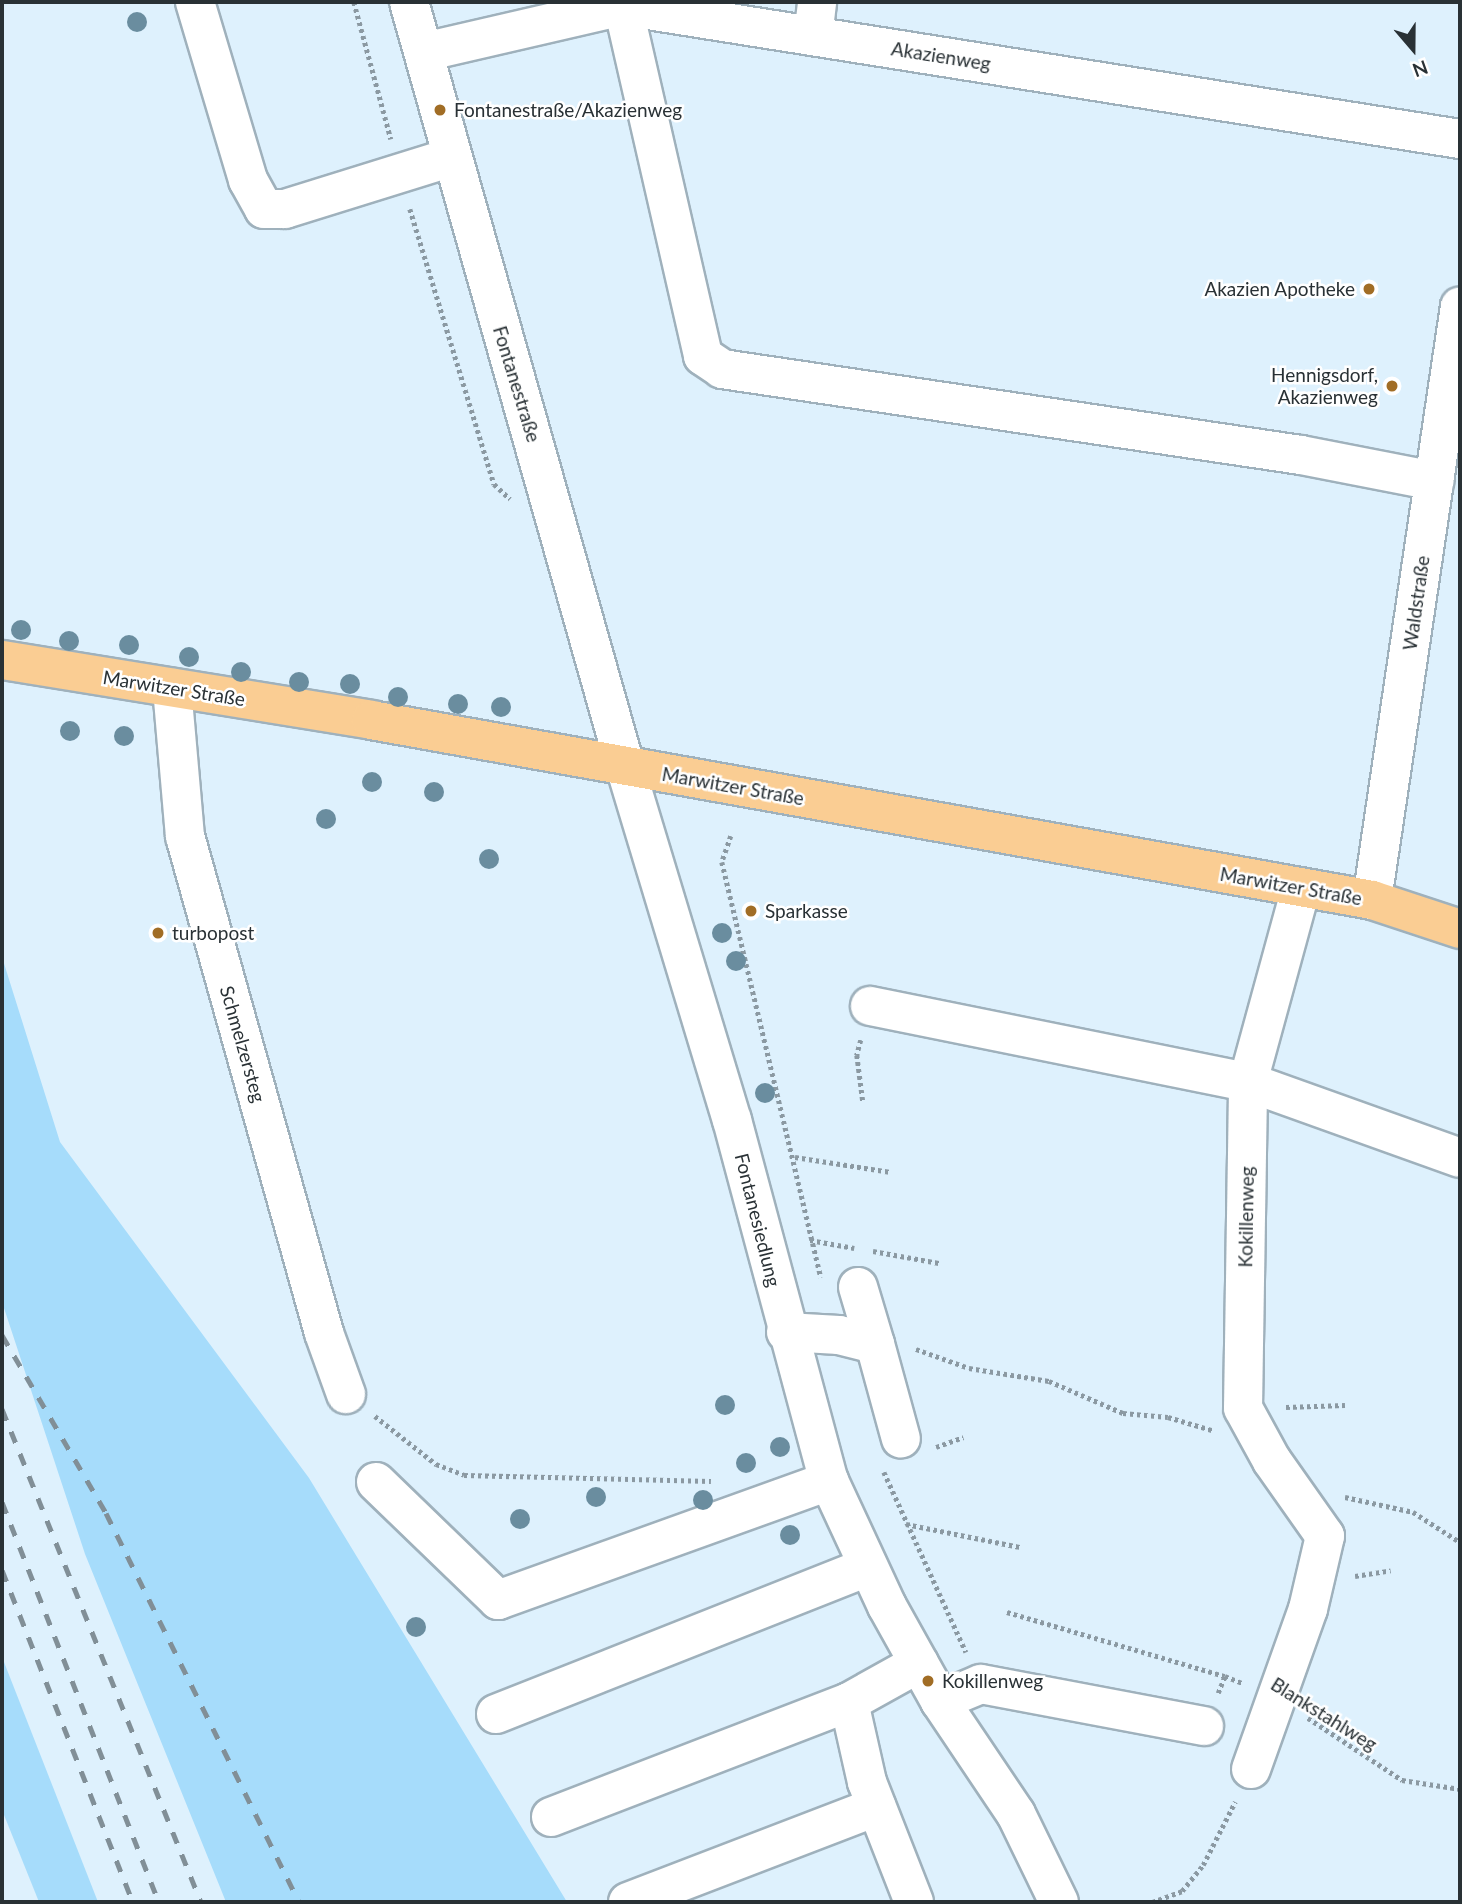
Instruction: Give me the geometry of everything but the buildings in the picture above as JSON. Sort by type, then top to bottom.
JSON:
[{"type":"main road","name":"Marwitzer Straße","points":[[2,660],[625,766],[1373,900],[1460,929]]},
{"type":"street","points":[[195,2],[248,180],[264,209],[285,209],[401,176],[452,157]]},
{"type":"street","name":"Fontanestraße","points":[[410,2],[625,766]]},
{"type":"street","points":[[623,6],[703,356],[722,369],[1301,455],[1434,481]]},
{"type":"street","name":"Akazienweg","points":[[424,52],[623,6],[815,19],[1460,139]]},
{"type":"street","name":"Waldstraße","points":[[1373,900],[1434,481],[1457,358],[1460,306]]},
{"type":"street","name":"Schmelzersteg","points":[[172,688],[185,836],[324,1333],[346,1394]]},
{"type":"street","name":"Fontanesiedlung","points":[[625,766],[732,1120],[786,1332],[829,1481],[869,1567],[919,1663],[940,1701],[1016,1814],[1059,1902]]},
{"type":"street","name":"Kokillenweg","points":[[1251,1769],[1274,1696],[1308,1609],[1325,1536],[1293,1486],[1272,1461],[1230,1421],[1248,1082],[1301,888]]},
{"type":"street","points":[[870,1006],[1248,1082],[1460,1158]]},
{"type":"street","points":[[858,1287],[901,1439]]},
{"type":"street","points":[[786,1332],[839,1335],[875,1344]]},
{"type":"street","points":[[376,1482],[498,1600],[829,1481]]},
{"type":"street","points":[[496,1714],[869,1567]]},
{"type":"street","points":[[551,1817],[849,1702],[919,1663]]},
{"type":"street","points":[[940,1701],[981,1684],[1204,1726]]},
{"type":"street","points":[[849,1702],[876,1807],[914,1902]]},
{"type":"street","points":[[628,1902],[876,1807]]},
{"type":"path","points":[[354,2],[401,176],[494,484]]},
{"type":"path","points":[[863,1102],[857,1055],[870,1006]]},
{"type":"path","points":[[795,1157],[891,1172]]},
{"type":"path","points":[[875,1344],[924,1350],[969,1368],[1049,1381],[1123,1413],[1230,1421],[1345,1405]]},
{"type":"path","points":[[346,1394],[436,1464],[464,1475],[716,1481]]},
{"type":"path","points":[[1293,1486],[1413,1512],[1460,1542]]},
{"type":"path","points":[[905,1524],[1020,1547]]},
{"type":"path","name":"Blankstahlweg","points":[[1007,1612],[1225,1676],[1274,1696],[1402,1780],[1460,1789]]},
{"type":"path","points":[[1204,1726],[1225,1676]]},
{"type":"path","points":[[1152,1902],[1182,1891],[1203,1865],[1251,1769]]},
{"type":"shaded area","points":[[2,957],[60,1142],[309,1478],[567,1902],[226,1902],[85,1554],[2,1302]]},
{"type":"shaded area","points":[[2,1657],[98,1902],[39,1902],[2,1810]]},
{"type":"railway","points":[[2,1335],[106,1513],[299,1902]]},
{"type":"railway","points":[[2,1409],[201,1902]]},
{"type":"railway","points":[[2,1502],[159,1902]]},
{"type":"railway","points":[[2,1570],[133,1902]]},
{"type":"place","name":"Fontanestraße/Akazienweg","points":[[440,110]]},
{"type":"place","name":"Akazien Apotheke","points":[[1369,289]]},
{"type":"place","name":"Hennigsdorf, Akazienweg","points":[[1392,386]]},
{"type":"place","name":"Sparkasse","points":[[751,911]]},
{"type":"place","name":"turbopost","points":[[158,933]]},
{"type":"place","name":"Kokillenweg","points":[[928,1681]]}]
